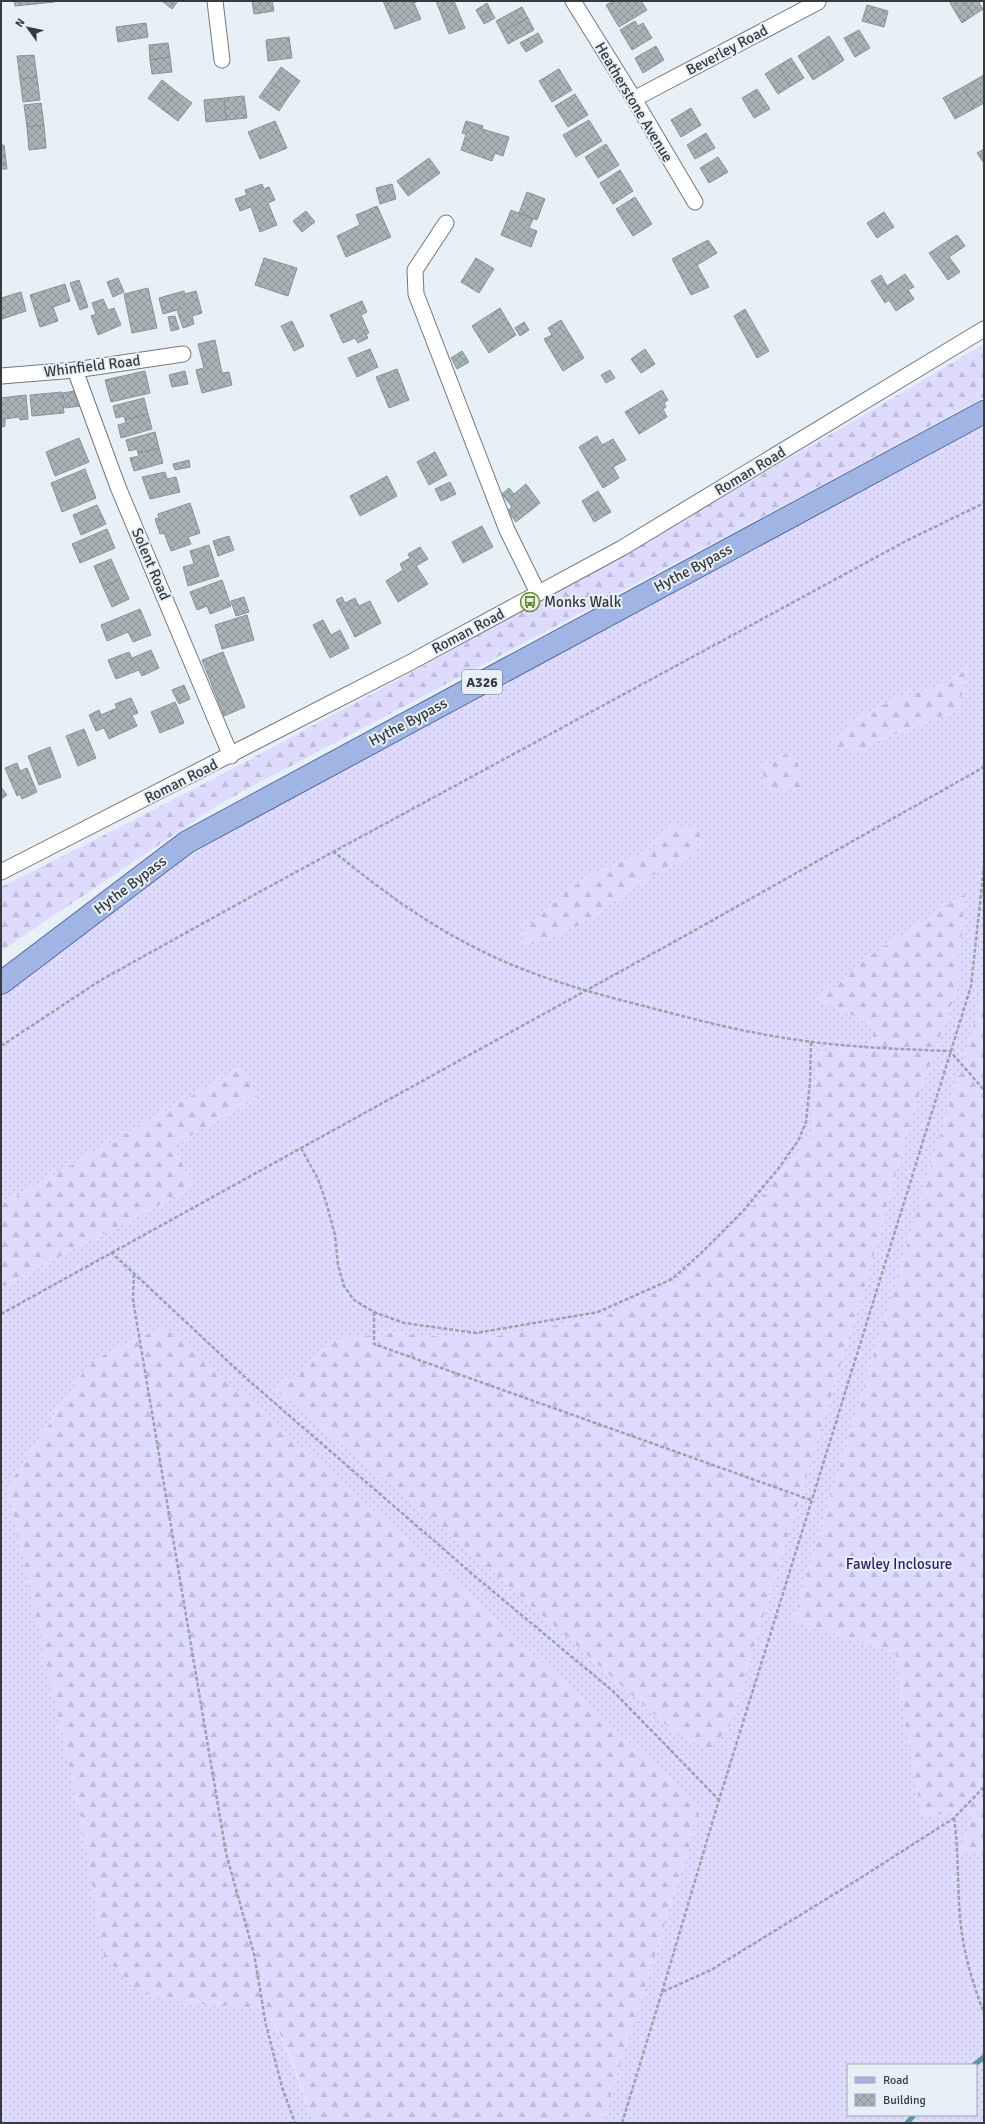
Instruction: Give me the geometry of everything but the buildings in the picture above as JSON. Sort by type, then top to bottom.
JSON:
[{"type":"main road","name":"Hythe Bypass","points":[[1,983],[187,842],[984,412]]},
{"type":"street","points":[[215,1],[222,60]]},
{"type":"street","name":"Heatherstone Avenue","points":[[573,1],[634,99],[694,202]]},
{"type":"street","name":"Beverley Road","points":[[634,99],[818,2],[817,1]]},
{"type":"street","points":[[446,223],[415,270],[416,294],[507,530],[538,594]]},
{"type":"street","name":"Roman Road","points":[[1,872],[231,756],[622,548],[984,329]]},
{"type":"street","name":"Whinfield Road","points":[[1,376],[75,370],[183,354]]},
{"type":"street","name":"Solent Road","points":[[75,370],[118,487],[231,756]]},
{"type":"path","points":[[1,1046],[101,980],[333,851],[906,541],[984,503]]},
{"type":"path","points":[[1,1314],[587,991],[984,767]]},
{"type":"path","points":[[333,851],[407,908],[470,945],[520,969],[587,991],[707,1022],[811,1042],[950,1051],[984,1090]]},
{"type":"path","points":[[622,2123],[811,1500],[971,986],[984,866]]},
{"type":"path","points":[[301,1148],[318,1179],[326,1202],[334,1235],[338,1265],[344,1286],[354,1300],[374,1312],[404,1323],[476,1333],[530,1325],[598,1312],[672,1279],[699,1255],[743,1211],[778,1169],[798,1141],[806,1122],[810,1082],[811,1042]]},
{"type":"path","points":[[111,1252],[247,1379],[477,1578],[614,1692],[719,1800]]},
{"type":"path","points":[[134,1274],[133,1300],[226,1853],[254,1954],[266,2025],[282,2087],[295,2123]]},
{"type":"path","points":[[374,1312],[374,1344],[811,1500]]},
{"type":"path","points":[[662,1992],[711,1970],[954,1818],[984,1787]]},
{"type":"path","points":[[954,1818],[958,1844],[962,1939],[972,1981],[984,2013]]},
{"type":"green space","points":[[984,344],[984,397],[768,514],[221,803],[1,951],[1,887],[251,759],[374,693],[620,556]]},
{"type":"green space","points":[[984,418],[984,991],[793,1621],[896,1653],[905,1722],[922,1817],[974,1810],[960,1851],[984,1851],[984,2123],[602,2123],[701,1808],[447,1575],[164,1326],[57,1410],[8,1488],[82,1823],[104,1957],[224,2005],[260,2008],[267,2014],[285,2045],[314,2123],[1,2123],[1,1287],[193,1187],[174,1145],[258,1097],[240,1068],[1,1205],[1,995],[214,835]],"holes":[[[967,669],[959,710],[880,740],[860,752],[895,699],[940,686]],[[671,826],[694,855],[653,875],[576,927],[524,928],[543,913],[560,894],[598,872],[651,850]],[[957,989],[909,1124],[872,1262],[729,1728],[710,1750],[672,1730],[434,1520],[276,1390],[392,1333],[480,1339],[606,1316],[677,1282],[769,1189],[812,1133],[818,1053],[872,1044],[874,1025],[818,1000]]]},
{"type":"green space","points":[[967,669],[959,710],[880,740],[860,752],[834,747],[850,722],[895,699],[940,686]]},
{"type":"green space","points":[[785,754],[798,763],[800,787],[768,794],[762,768]]},
{"type":"green space","points":[[671,826],[702,828],[694,855],[653,875],[576,927],[525,947],[524,928],[543,913],[560,894],[598,872],[651,850]]},
{"type":"green space","points":[[965,894],[957,989],[909,1124],[872,1262],[729,1728],[710,1750],[672,1730],[434,1520],[276,1390],[337,1339],[392,1333],[480,1339],[606,1316],[677,1282],[769,1189],[812,1133],[818,1053],[872,1044],[874,1025],[818,1000],[865,959]]},
{"type":"green space","name":"Fawley Inclosure","points":[[984,991],[984,1851],[960,1851],[974,1810],[922,1817],[905,1722],[896,1653],[793,1621]]},
{"type":"green space","points":[[240,1068],[258,1097],[174,1145],[193,1187],[1,1287],[1,1205]]},
{"type":"green space","points":[[165,1326],[447,1575],[701,1808],[602,2123],[314,2123],[299,2078],[286,2046],[270,2018],[260,2008],[167,2001],[133,1987],[104,1957],[82,1823],[7,1488],[90,1362]]},
{"type":"waterway","points":[[975,2064],[984,2057]]},
{"type":"waterway","points":[[907,2123],[913,2116]]},
{"type":"place","name":"Monks Walk","points":[[530,602]]}]
